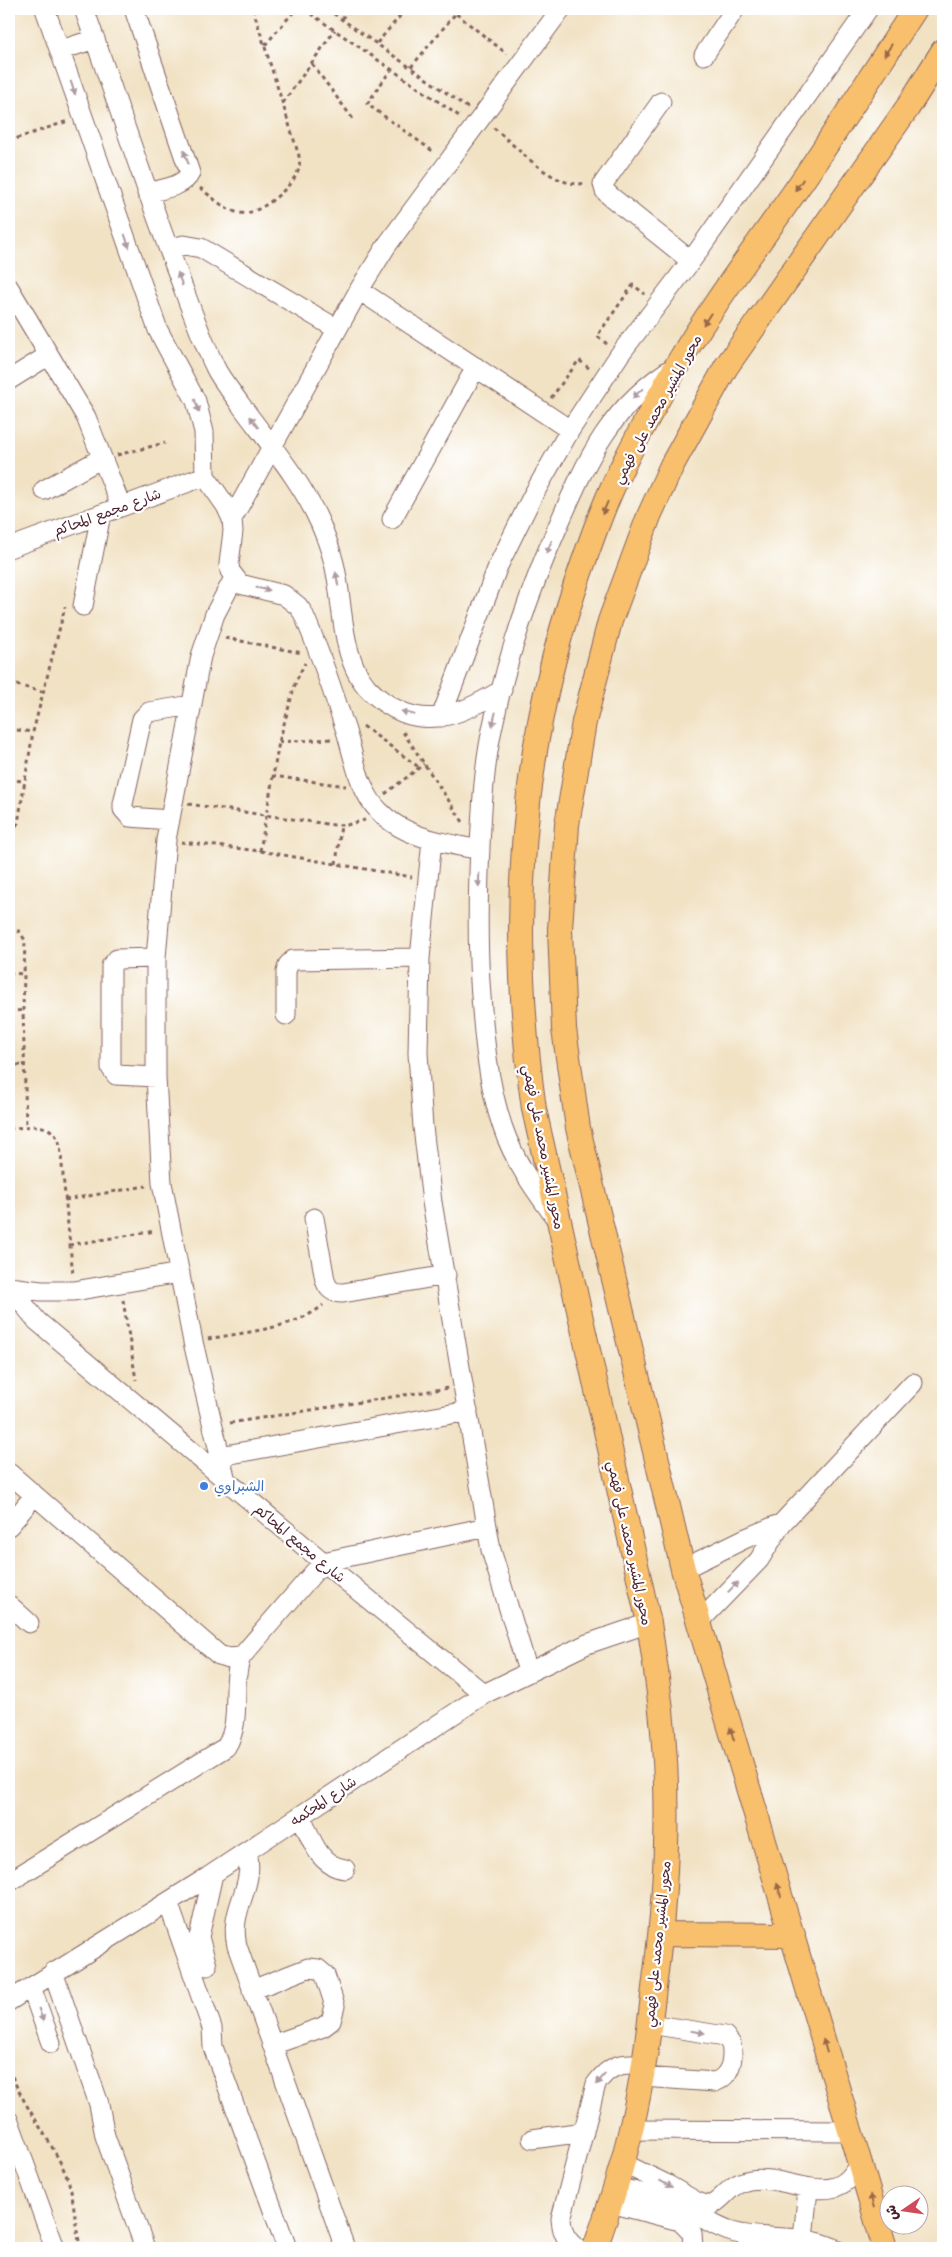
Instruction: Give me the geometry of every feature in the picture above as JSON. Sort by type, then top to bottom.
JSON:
[{"type":"main road","name":"محور المشير محمد على فهمي","points":[[595,2248],[613,2195],[631,2130],[650,2024],[661,1934],[666,1871],[665,1764],[658,1684],[649,1622],[534,1109],[523,1014],[520,918],[521,873],[533,759],[543,707],[563,624],[590,542],[624,464],[677,364],[809,170],[915,9]]},
{"type":"main road","points":[[885,2248],[683,1570],[588,1177],[570,1079],[564,1029],[560,929],[567,825],[574,773],[584,722],[610,621],[638,542],[672,465],[726,367],[908,107],[943,51]]},
{"type":"main road","points":[[661,1934],[793,1935]]},
{"type":"street","points":[[45,9],[158,330],[189,385],[204,432],[205,476],[226,506],[232,519],[233,531],[229,564],[234,578],[247,586],[275,592],[291,600],[303,613],[315,653],[338,708],[372,801],[395,824],[432,840],[480,849]]},
{"type":"street","points":[[84,9],[147,193],[196,325],[216,370],[312,505],[327,540],[337,577],[355,671],[367,688],[385,703],[400,711],[420,717],[440,717],[472,708],[502,690]]},
{"type":"street","points":[[134,9],[190,173],[188,179],[147,193]]},
{"type":"street","points":[[232,519],[359,290],[387,245],[561,9]]},
{"type":"street","points":[[704,55],[735,9]]},
{"type":"street","points":[[440,717],[498,566],[532,497],[570,430],[620,354],[691,261],[868,9]]},
{"type":"street","points":[[61,50],[95,39]]},
{"type":"street","points":[[661,102],[606,177],[603,184],[605,191],[610,196],[691,261]]},
{"type":"street","points":[[169,249],[184,244],[200,248],[337,329]]},
{"type":"street","points":[[9,288],[86,416],[121,506]]},
{"type":"street","points":[[359,290],[570,430]]},
{"type":"street","points":[[9,380],[49,355]]},
{"type":"street","points":[[559,1223],[519,1165],[503,1128],[496,1104],[484,1026],[478,958],[480,849],[487,758],[493,725],[522,619],[547,550],[577,484],[606,430],[620,410],[656,377],[677,364]]},
{"type":"street","points":[[392,519],[476,367]]},
{"type":"street","points":[[189,385],[216,370]]},
{"type":"street","points":[[44,490],[102,458]]},
{"type":"street","name":"شارع مجمع المحاكم","points":[[9,548],[205,476]]},
{"type":"street","points":[[75,604],[101,514]]},
{"type":"street","points":[[226,1481],[193,1342],[162,1183],[156,1077],[156,958],[166,840],[192,705],[207,635],[215,614],[234,578]]},
{"type":"street","points":[[315,653],[348,642]]},
{"type":"street","points":[[169,820],[130,817],[123,809],[123,804],[144,714],[192,705]]},
{"type":"street","points":[[432,840],[420,958],[418,1053],[423,1127],[432,1202],[446,1275],[487,1528],[497,1573],[528,1671]]},
{"type":"street","points":[[156,958],[117,959],[111,966],[111,1068],[116,1075],[156,1077]]},
{"type":"street","points":[[286,1015],[286,972],[288,965],[293,960],[420,958]]},
{"type":"street","points":[[314,1218],[325,1280],[328,1288],[335,1293],[343,1294],[446,1275]]},
{"type":"street","points":[[9,1286],[42,1291],[74,1290],[180,1273]]},
{"type":"street","name":"شارع مجمع المحاكم","points":[[9,1286],[37,1321],[323,1562],[484,1694]]},
{"type":"street","points":[[698,1622],[759,1560],[782,1523],[913,1383]]},
{"type":"street","points":[[220,1456],[468,1411]]},
{"type":"street","points":[[9,1473],[218,1655],[230,1658],[241,1657]]},
{"type":"street","points":[[9,1526],[34,1496]]},
{"type":"street","points":[[683,1570],[744,1539],[782,1523]]},
{"type":"street","points":[[9,1882],[226,1746],[234,1735],[236,1670],[241,1657],[323,1562],[487,1528]]},
{"type":"street","points":[[9,1605],[30,1623]]},
{"type":"street","name":"شارع المحكمه","points":[[9,2001],[213,1874],[484,1694],[587,1644],[649,1622]]},
{"type":"street","points":[[301,1816],[321,1857],[333,1866],[345,1869]]},
{"type":"street","points":[[247,1851],[250,1861],[249,1881],[238,1909],[234,1928],[237,1946],[345,2248]]},
{"type":"street","points":[[207,1966],[200,1937],[213,1874]]},
{"type":"street","points":[[163,1906],[200,2027],[213,2047],[287,2248]]},
{"type":"street","points":[[252,1990],[308,1968],[318,1969],[326,1979],[335,2006],[331,2021],[323,2026],[272,2045]]},
{"type":"street","points":[[43,1979],[51,2043]]},
{"type":"street","points":[[43,1979],[89,2107],[105,2136],[146,2248]]},
{"type":"street","points":[[576,2248],[563,2233],[561,2219],[596,2084],[604,2074],[614,2067],[626,2064],[643,2071],[715,2082],[725,2076],[731,2066],[731,2044],[725,2036],[650,2024]]},
{"type":"street","points":[[9,2121],[55,2248]]},
{"type":"street","points":[[631,2130],[849,2131]]},
{"type":"street","points":[[532,2139],[584,2132]]},
{"type":"street","points":[[613,2195],[669,2201],[685,2208],[702,2211],[714,2204],[729,2189],[749,2180],[771,2179],[808,2189],[828,2188],[844,2182],[854,2173],[860,2160]]},
{"type":"street","points":[[622,2163],[702,2211],[732,2232],[750,2236],[803,2238],[834,2248]]},
{"type":"street","points":[[803,2238],[808,2189]]},
{"type":"street","points":[[613,2195],[680,2221],[692,2233],[693,2248]]},
{"type":"path","points":[[188,179],[230,209],[238,213],[248,214],[264,206],[292,182],[299,170],[299,156],[253,9]]},
{"type":"path","points":[[264,45],[296,9]]},
{"type":"path","points":[[304,9],[392,68],[478,122]]},
{"type":"path","points":[[327,9],[411,67],[478,122],[553,178],[579,185],[606,177]]},
{"type":"path","points":[[342,19],[351,9]]},
{"type":"path","points":[[377,44],[406,9]]},
{"type":"path","points":[[450,9],[521,65]]},
{"type":"path","points":[[411,67],[456,13]]},
{"type":"path","points":[[283,103],[335,30]]},
{"type":"path","points":[[312,64],[353,119]]},
{"type":"path","points":[[392,68],[367,104],[448,161]]},
{"type":"path","points":[[9,141],[83,116]]},
{"type":"path","points":[[620,354],[597,336],[633,285],[659,304]]},
{"type":"path","points":[[542,410],[579,360],[603,380]]},
{"type":"path","points":[[102,458],[165,443]]},
{"type":"path","points":[[9,830],[13,829],[18,823],[33,732],[61,617],[75,604]]},
{"type":"path","points":[[207,635],[315,653]]},
{"type":"path","points":[[260,851],[278,742],[300,669],[315,653]]},
{"type":"path","points":[[9,683],[43,692]]},
{"type":"path","points":[[385,703],[480,849]]},
{"type":"path","points":[[338,708],[420,768]]},
{"type":"path","points":[[9,729],[33,732]]},
{"type":"path","points":[[278,742],[348,738]]},
{"type":"path","points":[[173,802],[341,825],[358,823],[372,801],[424,764]]},
{"type":"path","points":[[272,776],[372,801]]},
{"type":"path","points":[[9,780],[24,781]]},
{"type":"path","points":[[336,864],[341,825]]},
{"type":"path","points":[[166,840],[260,851],[428,880]]},
{"type":"path","points":[[9,931],[19,931],[24,936],[23,1010],[26,1127]]},
{"type":"path","points":[[9,973],[24,974]]},
{"type":"path","points":[[9,1012],[23,1010]]},
{"type":"path","points":[[9,1065],[24,1065]]},
{"type":"path","points":[[9,1129],[40,1126],[50,1128],[57,1135],[60,1145],[74,1290]]},
{"type":"path","points":[[65,1200],[162,1183]]},
{"type":"path","points":[[70,1245],[170,1229]]},
{"type":"path","points":[[120,1283],[140,1408]]},
{"type":"path","points":[[193,1342],[286,1324],[304,1317],[321,1307],[335,1293]]},
{"type":"path","points":[[213,1426],[464,1385]]},
{"type":"path","points":[[9,2069],[28,2108],[58,2158],[67,2177],[74,2199],[81,2248]]},
{"type":"place","name":"الشبراوي","points":[[204,1486]]}]
